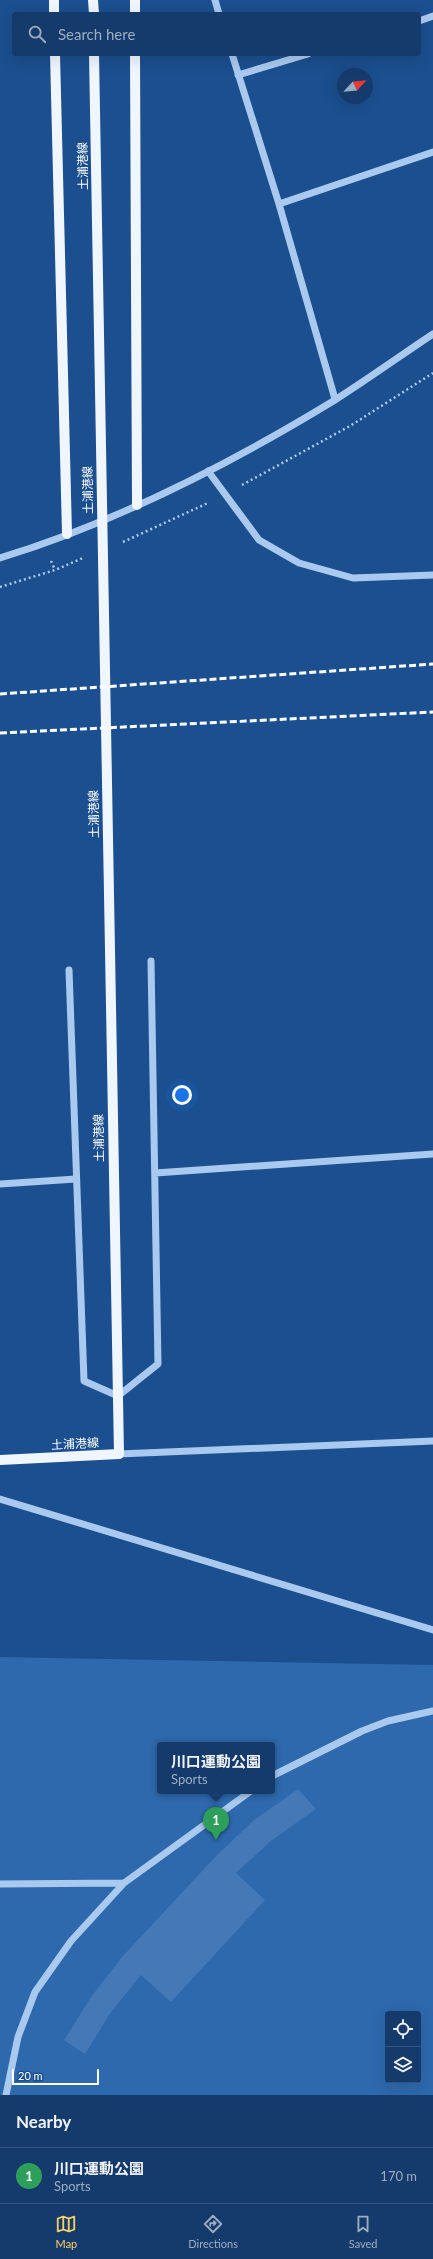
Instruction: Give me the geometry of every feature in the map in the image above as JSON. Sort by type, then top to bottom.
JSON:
[{"type":"main road","points":[[54,0],[54,12]]},
{"type":"main road","points":[[93,0],[94,12]]},
{"type":"main road","points":[[135,0],[135,12]]},
{"type":"main road","points":[[55,56],[67,534]]},
{"type":"main road","name":"土浦港線","points":[[0,1460],[119,1454],[113,1202],[94,56]]},
{"type":"main road","points":[[135,56],[137,505]]},
{"type":"street","points":[[215,0],[218,12]]},
{"type":"street","points":[[421,20],[433,16]]},
{"type":"street","points":[[233,56],[279,204],[335,399]]},
{"type":"street","points":[[238,75],[301,56]]},
{"type":"street","points":[[279,204],[433,152]]},
{"type":"street","points":[[0,558],[42,545],[170,491],[335,399],[433,334]]},
{"type":"street","points":[[208,471],[259,540],[299,563],[353,578],[433,575]]},
{"type":"street","points":[[69,970],[84,1381],[118,1396],[158,1364],[151,961]]},
{"type":"street","points":[[155,1173],[433,1154]]},
{"type":"street","points":[[0,1184],[76,1180]]},
{"type":"street","points":[[119,1454],[433,1441]]},
{"type":"street","points":[[0,1499],[433,1630]]},
{"type":"street","points":[[275,1774],[362,1731],[388,1721],[433,1711]]},
{"type":"street","points":[[6,2095],[18,2037],[35,1992],[71,1941],[124,1883],[247,1794]]},
{"type":"street","points":[[0,1884],[124,1883]]},
{"type":"shaded area","points":[[0,1657],[433,1665],[433,2095],[0,2095]]},
{"type":"building","points":[[298,1789],[316,1809],[272,1840],[236,1873],[265,1900],[171,2002],[141,1975],[111,2012],[85,2054],[64,2040],[91,1997],[122,1957],[217,1855],[254,1820]]},
{"type":"railway","points":[[0,694],[433,664]]},
{"type":"railway","points":[[0,733],[433,712]]},
{"type":"place","name":"川口運動公園","points":[[216,1840]]}]
